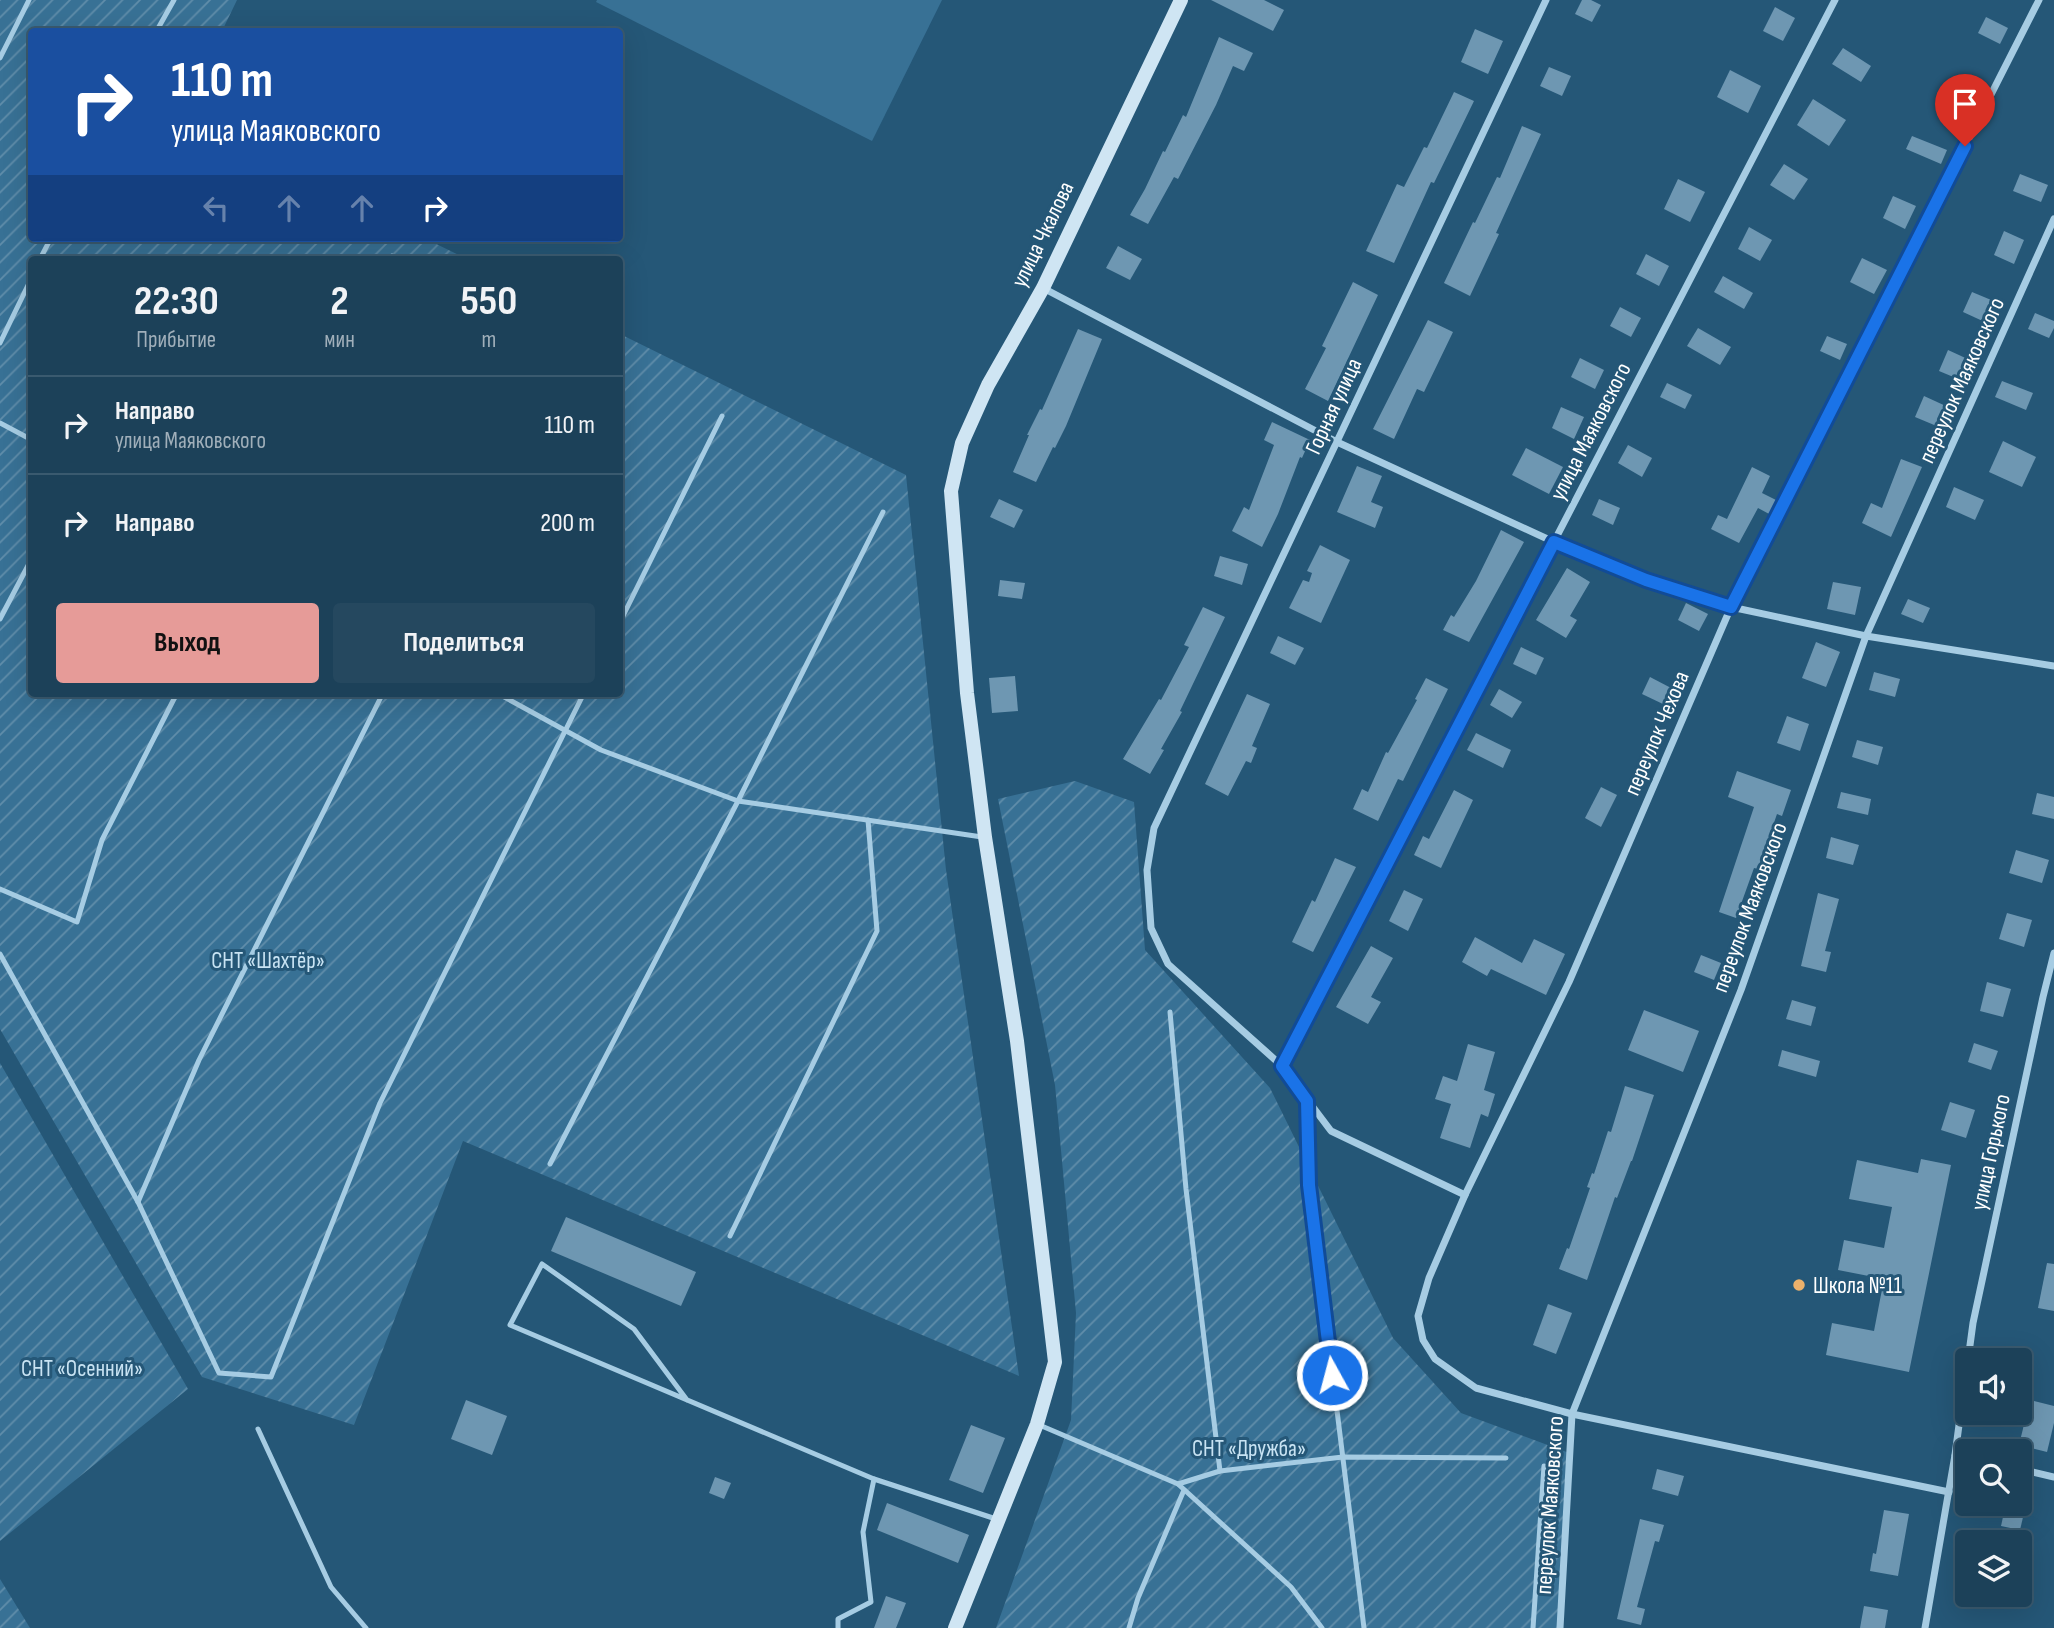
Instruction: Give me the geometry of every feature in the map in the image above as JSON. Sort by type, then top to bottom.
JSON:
[{"type":"main road","name":"улица Чкалова","points":[[955,1628],[1037,1424],[1055,1362],[1017,1041],[985,837],[967,693],[951,491],[962,443],[988,385],[1042,288],[1181,0]]},
{"type":"street","name":"Горная улица","points":[[1465,1195],[1331,1131],[1282,1066],[1168,964],[1151,928],[1147,870],[1154,828],[1546,0]]},
{"type":"street","name":"улица Маяковского","points":[[1282,1066],[1835,0]]},
{"type":"street","name":"переулок Чехова","points":[[1949,1492],[1572,1414],[1476,1388],[1435,1359],[1423,1340],[1418,1316],[1429,1278],[1465,1195],[1569,982],[1731,607],[2039,0]]},
{"type":"street","name":"переулок Маяковского","points":[[1560,1628],[1572,1414],[1741,990],[1866,636],[2054,219]]},
{"type":"street","points":[[1042,288],[1337,442],[1554,542],[1646,580],[1731,607],[1866,636],[2054,666]]},
{"type":"street","name":"улица Горького","points":[[1970,1348],[2054,953]]},
{"type":"street","points":[[1925,1628],[1955,1455]]},
{"type":"street","points":[[2032,1472],[2054,1477]]},
{"type":"lane","points":[[0,58],[29,0]]},
{"type":"lane","points":[[158,28],[174,0]]},
{"type":"lane","points":[[0,343],[28,285]]},
{"type":"lane","points":[[623,616],[722,416]]},
{"type":"lane","points":[[0,423],[28,438]]},
{"type":"lane","points":[[550,1164],[738,801],[883,512]]},
{"type":"lane","points":[[0,619],[28,566]]},
{"type":"lane","points":[[0,889],[77,922],[102,840],[175,697]]},
{"type":"lane","points":[[138,1202],[199,1060],[381,697]]},
{"type":"lane","points":[[504,697],[601,750],[738,801],[985,837]]},
{"type":"lane","points":[[0,954],[138,1202],[219,1373],[271,1377],[380,1103],[582,697]]},
{"type":"lane","points":[[730,1236],[877,931],[868,820]]},
{"type":"lane","points":[[1170,1012],[1186,1189],[1220,1471]]},
{"type":"lane","points":[[1307,1101],[1309,1185],[1364,1628]]},
{"type":"lane","points":[[687,1400],[634,1329],[542,1264],[510,1325],[687,1400],[874,1479],[999,1520]]},
{"type":"lane","points":[[1037,1424],[1178,1484],[1291,1587],[1322,1628]]},
{"type":"lane","points":[[258,1429],[331,1587],[366,1628]]},
{"type":"lane","points":[[1178,1484],[1220,1471],[1343,1457],[1506,1458]]},
{"type":"lane","points":[[1533,1628],[1544,1466]]},
{"type":"lane","points":[[838,1628],[838,1619],[871,1602],[863,1532],[874,1479]]},
{"type":"lane","points":[[1129,1628],[1138,1598],[1184,1490]]},
{"type":"green space","name":"СНТ «Шахтёр»","points":[[0,0],[237,0],[223,28],[28,28],[28,242],[432,242],[461,256],[28,256],[28,697],[623,697],[623,335],[906,475],[946,870],[1019,1376],[463,1141],[354,1425],[202,1377],[0,1029]]},
{"type":"green space","points":[[942,0],[872,141],[596,2]]},
{"type":"green space","name":"СНТ «Дружба»","points":[[1075,781],[1134,802],[1145,950],[1270,1088],[1393,1338],[1461,1413],[1572,1454],[1560,1628],[996,1628],[1071,1420],[1076,1313],[1055,1085],[998,799]]},
{"type":"green space","name":"СНТ «Осенний»","points":[[0,1063],[188,1389],[0,1541]]},
{"type":"green space","points":[[0,1579],[30,1628],[0,1628]]},
{"type":"building","points":[[1211,0],[1264,0],[1284,10],[1273,31]]},
{"type":"building","points":[[1582,0],[1591,0],[1601,5],[1592,22],[1575,14]]},
{"type":"building","points":[[1775,7],[1795,18],[1783,41],[1763,31]]},
{"type":"building","points":[[1986,17],[2008,28],[2000,44],[1978,33]]},
{"type":"building","points":[[1475,29],[1503,41],[1488,74],[1461,62]]},
{"type":"building","points":[[1219,37],[1253,53],[1244,71],[1233,66],[1178,179],[1174,177],[1148,224],[1130,215],[1183,115],[1186,117]]},
{"type":"building","points":[[1843,48],[1871,66],[1861,82],[1832,64]]},
{"type":"building","points":[[1549,67],[1571,76],[1562,96],[1540,86]]},
{"type":"building","points":[[1730,70],[1761,86],[1748,113],[1717,97]]},
{"type":"building","points":[[1454,92],[1474,101],[1434,183],[1431,182],[1394,263],[1366,251],[1397,184],[1404,187],[1424,147],[1427,148]]},
{"type":"building","points":[[1813,99],[1846,120],[1829,146],[1797,125]]},
{"type":"building","points":[[1522,126],[1541,134],[1470,296],[1444,283],[1497,177],[1500,178]]},
{"type":"building","points":[[1912,136],[1947,150],[1941,164],[1906,149]]},
{"type":"building","points":[[1784,164],[1808,179],[1794,200],[1770,185]]},
{"type":"building","points":[[2020,174],[2048,185],[2041,202],[2013,191]]},
{"type":"building","points":[[1678,179],[1705,192],[1690,222],[1664,209]]},
{"type":"building","points":[[1893,196],[1916,206],[1905,229],[1883,218]]},
{"type":"building","points":[[1749,227],[1772,240],[1760,261],[1738,249]]},
{"type":"building","points":[[2004,231],[2024,240],[2014,264],[1994,255]]},
{"type":"building","points":[[1118,246],[1142,259],[1130,280],[1106,268]]},
{"type":"building","points":[[1646,254],[1669,266],[1659,286],[1636,274]]},
{"type":"building","points":[[1862,258],[1887,270],[1874,294],[1850,282]]},
{"type":"building","points":[[1723,276],[1753,293],[1744,309],[1714,292]]},
{"type":"building","points":[[1353,282],[1378,295],[1328,401],[1305,389],[1326,348],[1322,346]]},
{"type":"building","points":[[1972,292],[1996,302],[1987,323],[1963,312]]},
{"type":"building","points":[[1620,307],[1641,318],[1631,337],[1610,326]]},
{"type":"building","points":[[2035,313],[2054,321],[2049,338],[2028,329]]},
{"type":"building","points":[[1428,320],[1453,332],[1424,392],[1417,389],[1394,439],[1373,429]]},
{"type":"building","points":[[1698,328],[1731,347],[1720,365],[1687,346]]},
{"type":"building","points":[[1078,329],[1102,339],[1066,426],[1036,482],[1013,472],[1027,435],[1040,409],[1042,410]]},
{"type":"building","points":[[1827,336],[1847,344],[1840,360],[1820,351]]},
{"type":"building","points":[[1948,350],[1972,361],[1963,381],[1939,371]]},
{"type":"building","points":[[1580,358],[1604,370],[1595,389],[1571,377]]},
{"type":"building","points":[[2002,381],[2033,393],[2026,410],[1995,397]]},
{"type":"building","points":[[1667,383],[1692,395],[1685,409],[1660,397]]},
{"type":"building","points":[[1924,396],[1948,407],[1939,427],[1915,417]]},
{"type":"building","points":[[1561,407],[1584,417],[1574,439],[1552,428]]},
{"type":"building","points":[[1272,422],[1310,440],[1302,458],[1300,457],[1262,547],[1232,531],[1244,507],[1249,510],[1274,445],[1264,440]]},
{"type":"building","points":[[2003,441],[2036,457],[2022,487],[1989,472]]},
{"type":"building","points":[[1628,445],[1652,458],[1642,477],[1618,463]]},
{"type":"building","points":[[1526,448],[1563,467],[1549,494],[1512,475]]},
{"type":"building","points":[[1901,459],[1922,467],[1891,537],[1862,523],[1871,503],[1882,508]]},
{"type":"building","points":[[1357,466],[1382,476],[1371,502],[1383,507],[1375,528],[1337,512]]},
{"type":"building","points":[[1752,467],[1770,476],[1762,493],[1778,501],[1771,515],[1758,508],[1739,543],[1711,529],[1718,515],[1727,519]]},
{"type":"building","points":[[1954,487],[1984,500],[1975,520],[1946,507]]},
{"type":"building","points":[[999,499],[1023,510],[1014,528],[990,517]]},
{"type":"building","points":[[1599,499],[1620,508],[1613,525],[1592,515]]},
{"type":"building","points":[[1501,530],[1524,542],[1469,642],[1443,630],[1476,581]]},
{"type":"building","points":[[1320,545],[1350,560],[1321,623],[1289,608],[1303,580],[1309,582],[1312,573],[1307,571]]},
{"type":"building","points":[[1220,556],[1248,564],[1242,585],[1214,576]]},
{"type":"building","points":[[1567,568],[1590,582],[1570,616],[1577,620],[1566,638],[1536,620]]},
{"type":"building","points":[[1000,580],[1025,583],[1022,599],[998,596]]},
{"type":"building","points":[[1833,582],[1861,587],[1855,615],[1827,609]]},
{"type":"building","points":[[1908,599],[1930,608],[1923,623],[1901,614]]},
{"type":"building","points":[[1686,603],[1708,614],[1699,631],[1678,620]]},
{"type":"building","points":[[1203,607],[1225,617],[1180,711],[1182,712],[1161,749],[1164,750],[1150,774],[1123,759],[1159,699],[1161,700],[1189,647],[1184,645]]},
{"type":"building","points":[[1278,636],[1304,648],[1295,665],[1270,653]]},
{"type":"building","points":[[1816,642],[1840,652],[1826,687],[1802,678]]},
{"type":"building","points":[[1521,647],[1544,658],[1536,675],[1513,664]]},
{"type":"building","points":[[1874,672],[1900,679],[1895,697],[1869,690]]},
{"type":"building","points":[[1015,676],[1018,711],[992,713],[989,678]]},
{"type":"building","points":[[1650,677],[1673,689],[1665,705],[1642,694]]},
{"type":"building","points":[[1426,678],[1448,689],[1403,781],[1398,779],[1378,821],[1353,809],[1362,789],[1368,792]]},
{"type":"building","points":[[1499,689],[1522,702],[1512,718],[1490,705]]},
{"type":"building","points":[[1247,694],[1270,704],[1252,746],[1257,748],[1251,763],[1246,761],[1228,796],[1205,784]]},
{"type":"building","points":[[1787,716],[1809,724],[1800,751],[1777,743]]},
{"type":"building","points":[[1476,733],[1511,750],[1503,768],[1467,750]]},
{"type":"building","points":[[1857,740],[1883,747],[1878,765],[1852,757]]},
{"type":"building","points":[[1737,771],[1791,790],[1782,816],[1777,814],[1758,869],[1754,868],[1736,918],[1719,912],[1754,807],[1728,797]]},
{"type":"building","points":[[1601,787],[1617,795],[1601,827],[1585,818]]},
{"type":"building","points":[[1454,790],[1473,800],[1441,868],[1414,855],[1423,836],[1429,839]]},
{"type":"building","points":[[1841,792],[1871,799],[1868,815],[1837,808]]},
{"type":"building","points":[[2037,793],[2054,797],[2054,819],[2032,814]]},
{"type":"building","points":[[1831,837],[1859,845],[1853,865],[1826,858]]},
{"type":"building","points":[[2016,850],[2049,860],[2042,883],[2009,873]]},
{"type":"building","points":[[1335,858],[1356,867],[1313,952],[1292,942],[1312,900],[1315,902]]},
{"type":"building","points":[[1404,890],[1423,899],[1408,931],[1389,921]]},
{"type":"building","points":[[1818,893],[1839,899],[1825,951],[1831,952],[1826,972],[1801,966]]},
{"type":"building","points":[[2007,913],[2032,920],[2024,947],[1999,939]]},
{"type":"building","points":[[1475,937],[1522,963],[1534,939],[1565,954],[1546,995],[1491,969],[1487,976],[1462,962]]},
{"type":"building","points":[[1371,946],[1393,958],[1371,997],[1381,1002],[1368,1024],[1336,1007]]},
{"type":"building","points":[[1701,955],[1721,963],[1714,980],[1694,972]]},
{"type":"building","points":[[1987,982],[2011,989],[2003,1017],[1980,1011]]},
{"type":"building","points":[[1792,1000],[1816,1007],[1811,1026],[1786,1019]]},
{"type":"building","points":[[1644,1010],[1699,1031],[1683,1072],[1628,1050]]},
{"type":"building","points":[[1974,1043],[1998,1051],[1991,1070],[1968,1062]]},
{"type":"building","points":[[1468,1044],[1495,1052],[1484,1090],[1495,1094],[1488,1117],[1481,1114],[1470,1148],[1440,1138],[1451,1104],[1435,1099],[1443,1076],[1457,1081]]},
{"type":"building","points":[[1782,1050],[1820,1061],[1816,1077],[1778,1066]]},
{"type":"building","points":[[1625,1086],[1654,1095],[1587,1280],[1559,1269],[1567,1248],[1569,1249],[1590,1188],[1587,1187],[1608,1131],[1611,1132]]},
{"type":"building","points":[[1950,1102],[1975,1110],[1966,1138],[1941,1130]]},
{"type":"building","points":[[1921,1159],[1951,1165],[1909,1372],[1826,1355],[1832,1323],[1874,1331],[1884,1279],[1838,1270],[1844,1240],[1884,1248],[1892,1207],[1849,1199],[1857,1160],[1918,1173]]},
{"type":"building","points":[[566,1217],[696,1272],[681,1306],[551,1251]]},
{"type":"building","points":[[2047,1263],[2054,1264],[2054,1311],[2038,1308]]},
{"type":"building","points":[[1548,1304],[1572,1313],[1556,1354],[1533,1345]]},
{"type":"building","points":[[466,1400],[507,1416],[492,1455],[451,1439]]},
{"type":"building","points":[[2032,1400],[2054,1406],[2054,1423],[2047,1452],[2032,1448],[2032,1439],[2020,1439],[2024,1425],[2032,1425]]},
{"type":"building","points":[[971,1425],[1005,1438],[983,1493],[949,1480]]},
{"type":"building","points":[[1657,1469],[1684,1476],[1678,1496],[1652,1489]]},
{"type":"building","points":[[715,1477],[731,1483],[724,1499],[709,1493]]},
{"type":"building","points":[[887,1503],[969,1535],[958,1563],[877,1530]]},
{"type":"building","points":[[1884,1510],[1909,1514],[1898,1576],[1870,1571]]},
{"type":"building","points":[[2003,1516],[2023,1516],[2020,1530],[2001,1526]]},
{"type":"building","points":[[1640,1519],[1664,1525],[1659,1542],[1655,1541],[1637,1607],[1645,1609],[1641,1625],[1617,1619]]},
{"type":"building","points":[[886,1596],[906,1603],[896,1628],[874,1628]]},
{"type":"building","points":[[1864,1606],[1888,1610],[1885,1628],[1860,1628]]},
{"type":"place","name":"Школа №11","points":[[1799,1285]]},
{"type":"route","points":[[1332,1375],[1309,1185],[1307,1101],[1282,1066],[1554,542],[1646,580],[1731,607],[1965,146]]}]
